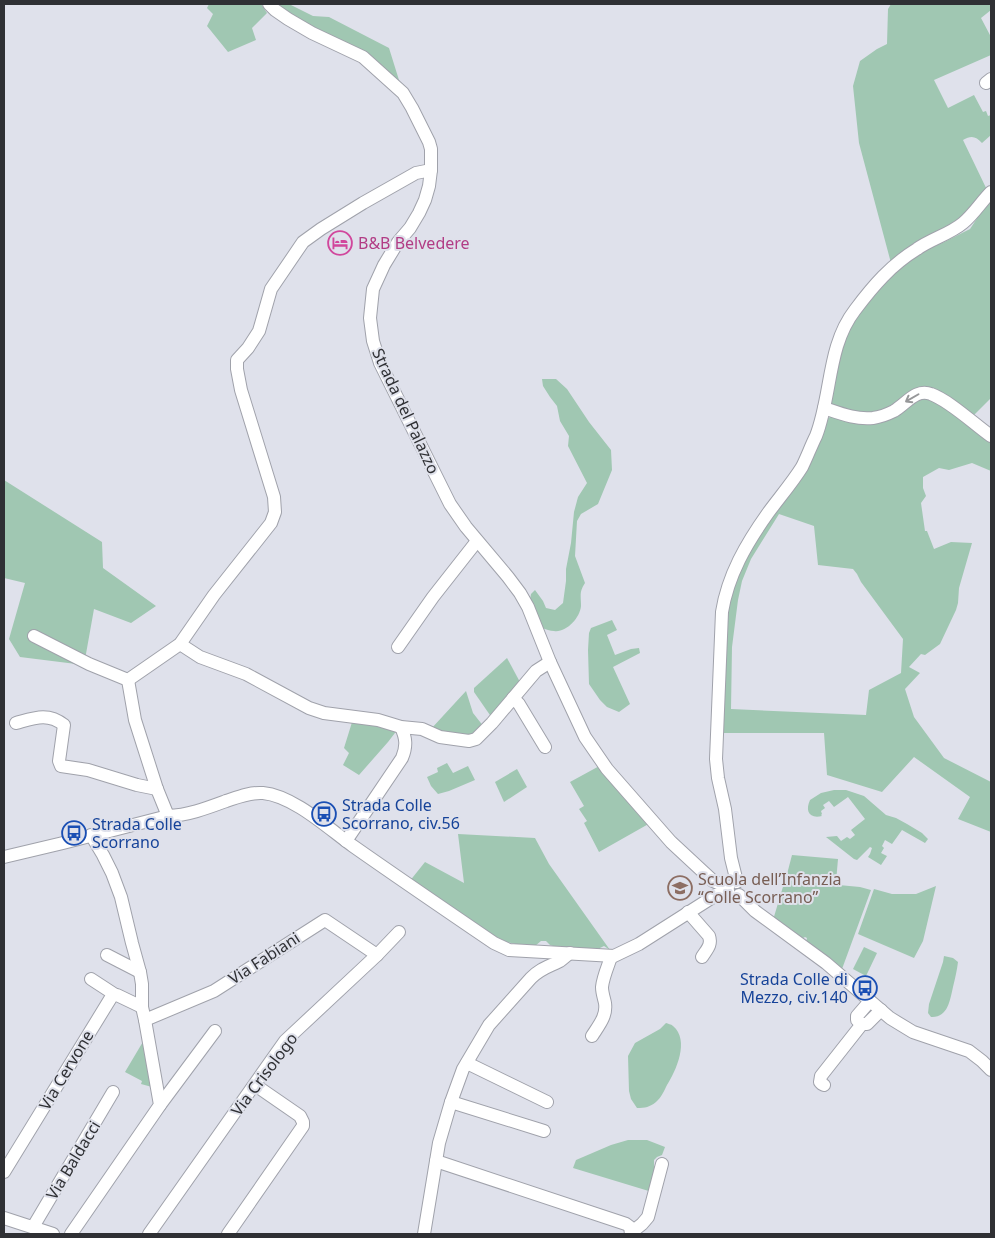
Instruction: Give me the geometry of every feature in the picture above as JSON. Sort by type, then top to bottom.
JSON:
[{"type":"street","name":"Strada del Palazzo","points":[[269,4],[312,34],[363,57],[403,93],[412,108],[429,142],[431,170],[429,186],[419,213],[384,265],[373,289],[370,318],[373,341],[380,363],[450,504],[477,541],[520,592],[585,737],[607,769],[671,842],[713,881],[733,885]]},
{"type":"street","points":[[128,680],[180,644],[214,595],[270,523],[275,512],[274,497],[241,390],[237,369],[237,360],[248,348],[259,331],[271,289],[303,242],[363,203],[416,173],[431,170]]},
{"type":"street","points":[[988,1064],[969,1051],[913,1032],[890,1018],[826,964],[748,905],[733,885],[725,809],[716,759],[722,612],[725,597],[735,566],[767,514],[801,468],[817,433],[838,343],[844,326],[855,310],[891,268],[918,248],[962,224],[991,192]]},
{"type":"street","points":[[824,408],[854,418],[872,418],[883,416],[895,410],[912,396],[921,393],[930,394],[950,405],[991,436]]},
{"type":"street","points":[[398,647],[433,597],[477,541]]},
{"type":"street","points":[[34,636],[88,664],[128,680]]},
{"type":"street","points":[[180,644],[200,657],[246,674],[310,708],[324,712],[378,720],[402,727],[422,729],[440,737],[473,741],[492,723],[536,671],[550,662]]},
{"type":"street","points":[[128,680],[136,720],[168,816]]},
{"type":"street","points":[[513,698],[519,704],[545,747]]},
{"type":"street","points":[[16,723],[42,717],[57,720],[64,725],[58,761],[61,766],[88,770],[158,789]]},
{"type":"street","points":[[346,841],[405,752],[406,741],[402,727]]},
{"type":"street","points":[[4,857],[168,816],[197,812],[242,796],[261,793],[270,794],[303,809],[494,944],[514,951],[612,957],[639,944],[733,885]]},
{"type":"street","points":[[91,835],[112,873],[121,896],[140,972],[143,1014],[160,1105]]},
{"type":"street","points":[[688,912],[709,936],[710,945],[702,957]]},
{"type":"street","name":"Via Fabiani","points":[[143,1014],[214,991],[325,920],[377,955]]},
{"type":"street","name":"Via Crisologo","points":[[149,1234],[285,1041],[399,932]]},
{"type":"street","points":[[107,954],[140,972]]},
{"type":"street","points":[[424,1234],[439,1144],[463,1069],[489,1025],[536,973],[570,954]]},
{"type":"street","points":[[592,1036],[605,1013],[602,985],[612,957]]},
{"type":"street","points":[[91,979],[143,1014]]},
{"type":"street","name":"Via Cervone","points":[[4,1172],[114,994]]},
{"type":"street","points":[[862,1024],[857,1020],[857,1016],[870,1001]]},
{"type":"street","points":[[824,1085],[820,1082],[821,1076],[862,1024],[867,1024],[881,1010]]},
{"type":"street","points":[[72,1234],[160,1105],[215,1031]]},
{"type":"street","points":[[467,1063],[547,1102]]},
{"type":"street","points":[[228,1234],[303,1126],[300,1116],[255,1085]]},
{"type":"street","name":"Via Baldacci","points":[[33,1227],[113,1092]]},
{"type":"street","points":[[451,1102],[544,1130]]},
{"type":"street","points":[[436,1161],[626,1224],[630,1226],[632,1233],[648,1217],[662,1164]]},
{"type":"street","points":[[4,1218],[53,1234]]},
{"type":"green space","points":[[209,4],[261,4],[267,13],[252,28],[256,40],[228,52],[207,26],[213,14],[207,8]]},
{"type":"green space","points":[[269,4],[289,4],[313,16],[329,17],[389,48],[403,93],[363,57]]},
{"type":"green space","points":[[891,4],[991,4],[991,10],[981,18],[991,37],[991,55],[934,80],[948,108],[974,95],[983,112],[986,111],[988,116],[991,115],[991,135],[982,143],[973,137],[963,140],[988,192],[955,225],[891,263],[859,143],[853,86],[860,61],[887,44],[888,9]]},
{"type":"green space","points":[[991,197],[991,398],[969,420],[991,438],[991,471],[972,463],[949,470],[939,468],[923,477],[923,488],[926,496],[921,503],[925,531],[927,531],[934,549],[951,542],[972,543],[959,588],[956,610],[940,644],[925,655],[921,654],[909,667],[920,673],[905,689],[914,717],[944,758],[991,782],[991,832],[958,819],[970,797],[914,757],[882,792],[827,775],[824,733],[721,733],[726,609],[738,569],[827,419],[834,414],[824,408],[844,332],[892,270],[920,252],[970,229]],"holes":[[[779,514],[814,526],[818,565],[853,569],[903,639],[901,673],[869,690],[866,715],[731,709],[732,647],[738,600],[742,581],[751,559]]]},
{"type":"green space","points":[[542,379],[556,379],[567,389],[611,450],[612,470],[598,504],[581,514],[577,521],[575,556],[585,583],[581,592],[580,611],[572,624],[559,631],[542,628],[530,600],[531,594],[535,590],[546,608],[555,610],[563,603],[574,512],[578,497],[587,483],[568,446],[569,436],[560,421],[557,406],[543,386]]},
{"type":"green space","points":[[4,480],[102,542],[103,568],[156,606],[131,623],[94,609],[84,665],[20,657],[9,639],[25,583],[4,578]]},
{"type":"green space","points":[[612,620],[617,630],[607,635],[615,655],[639,648],[640,653],[613,667],[630,704],[619,712],[607,707],[589,684],[589,633],[591,628]]},
{"type":"green space","points":[[507,658],[521,684],[492,718],[474,692],[474,688]]},
{"type":"green space","points":[[466,691],[473,713],[484,727],[468,738],[431,729]]},
{"type":"green space","points":[[353,719],[398,729],[359,775],[343,765],[349,753],[344,748]]},
{"type":"green space","points":[[447,763],[453,773],[468,766],[475,780],[438,794],[431,786],[427,777],[438,772],[437,768]]},
{"type":"green space","points":[[603,764],[652,822],[599,852],[584,823],[587,821],[579,809],[584,806],[570,782]]},
{"type":"green space","points":[[517,769],[527,787],[504,802],[495,782]]},
{"type":"green space","points":[[846,790],[864,796],[886,815],[907,824],[928,839],[925,843],[902,830],[892,844],[885,840],[881,853],[887,856],[881,865],[868,857],[872,848],[870,847],[857,860],[854,859],[826,837],[837,836],[841,841],[847,837],[850,839],[855,835],[851,830],[865,819],[848,797],[834,807],[829,801],[823,805],[825,808],[821,811],[822,816],[811,815],[808,811],[810,800],[821,793]]},
{"type":"green space","points":[[458,834],[535,838],[549,864],[610,950],[604,946],[600,950],[556,947],[546,941],[541,941],[535,946],[507,942],[486,932],[409,882],[425,862],[464,883]]},
{"type":"green space","points":[[792,855],[838,859],[836,882],[786,878]]},
{"type":"green space","points":[[785,880],[860,887],[871,890],[842,969],[806,942],[807,938],[803,938],[773,920]]},
{"type":"green space","points":[[936,886],[923,941],[914,958],[858,934],[874,889],[892,894],[916,894]]},
{"type":"green space","points":[[864,947],[877,953],[866,976],[853,969]]},
{"type":"green space","points":[[944,956],[953,958],[958,962],[951,997],[945,1011],[941,1015],[931,1017],[928,1013],[929,1004]]},
{"type":"green space","points":[[666,1023],[673,1026],[678,1032],[681,1047],[680,1056],[671,1079],[658,1100],[649,1106],[637,1108],[631,1099],[629,1091],[628,1056],[635,1043],[660,1029]]},
{"type":"green space","points":[[144,1040],[152,1087],[141,1084],[142,1081],[125,1072]]},
{"type":"green space","points":[[628,1140],[647,1140],[665,1147],[662,1155],[654,1160],[657,1173],[652,1192],[573,1168],[576,1160]]},
{"type":"place","name":"B&B Belvedere","points":[[340,243]]},
{"type":"place","name":"Strada Colle Scorrano, civ.56","points":[[324,814]]},
{"type":"place","name":"Strada Colle Scorrano","points":[[74,833]]},
{"type":"place","name":"Scuola dell’Infanzia “Colle Scorrano”","points":[[680,888]]},
{"type":"place","name":"Strada Colle di Mezzo, civ.140","points":[[865,988]]}]
